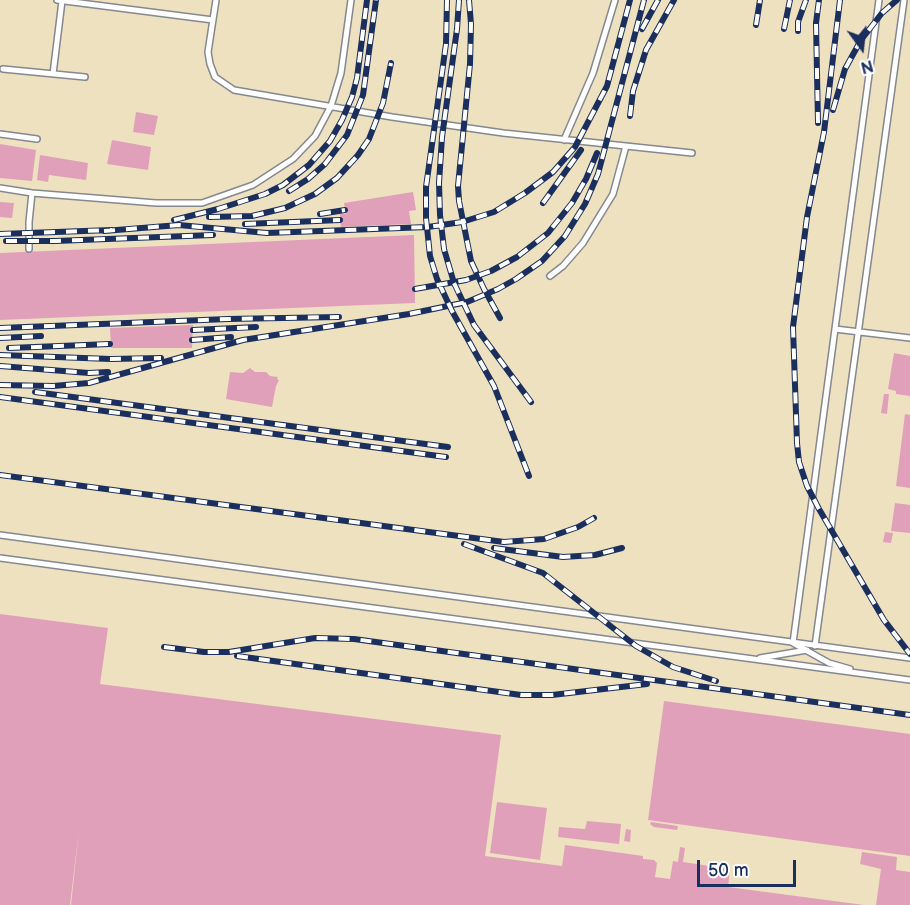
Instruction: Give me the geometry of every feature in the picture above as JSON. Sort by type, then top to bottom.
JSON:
[{"type":"lane","points":[[57,0],[213,20]]},
{"type":"lane","points":[[216,0],[208,52],[210,64],[215,77],[234,90],[413,120],[564,140],[692,153]]},
{"type":"lane","points":[[0,188],[32,194],[156,203],[202,203],[253,185],[293,159],[315,136],[331,106],[341,73],[351,0]]},
{"type":"lane","points":[[564,140],[593,73],[615,0]]},
{"type":"lane","points":[[793,643],[879,0]]},
{"type":"lane","points":[[816,645],[904,0]]},
{"type":"lane","points":[[53,74],[62,1]]},
{"type":"lane","points":[[3,69],[85,77]]},
{"type":"lane","points":[[0,134],[37,139]]},
{"type":"lane","points":[[550,276],[563,267],[583,243],[613,194],[626,146]]},
{"type":"lane","points":[[29,249],[32,194]]},
{"type":"lane","points":[[835,328],[910,338]]},
{"type":"lane","points":[[0,535],[910,658]]},
{"type":"lane","points":[[0,558],[910,680]]},
{"type":"lane","points":[[793,643],[829,663],[869,675]]},
{"type":"lane","points":[[746,658],[772,657],[806,651],[816,645]]},
{"type":"building","points":[[136,112],[158,116],[154,135],[133,132]]},
{"type":"building","points":[[112,140],[151,147],[148,170],[107,164]]},
{"type":"building","points":[[0,144],[36,150],[32,181],[0,178]]},
{"type":"building","points":[[40,155],[88,163],[86,180],[49,175],[48,182],[37,180]]},
{"type":"building","points":[[413,192],[416,210],[409,211],[411,224],[341,227],[340,214],[346,214],[344,203]]},
{"type":"building","points":[[0,202],[14,203],[12,218],[0,217]]},
{"type":"building","points":[[414,235],[415,303],[0,320],[0,253]]},
{"type":"building","points":[[193,325],[192,348],[111,348],[110,328]]},
{"type":"building","points":[[894,353],[910,356],[910,396],[896,394],[896,391],[888,389]]},
{"type":"building","points":[[250,368],[255,372],[266,372],[270,376],[278,377],[272,407],[226,399],[230,372],[243,373]]},
{"type":"building","points":[[884,394],[889,394],[887,414],[881,413]]},
{"type":"building","points":[[905,414],[910,415],[910,488],[896,486]]},
{"type":"building","points":[[895,503],[910,505],[910,533],[891,531]]},
{"type":"building","points":[[885,532],[893,533],[891,543],[883,542]]},
{"type":"building","points":[[0,614],[108,628],[100,684],[501,735],[485,856],[562,866],[565,845],[643,856],[643,859],[654,860],[657,863],[655,877],[670,879],[673,861],[678,862],[680,847],[685,848],[683,862],[730,869],[728,887],[864,905],[71,905],[79,829],[70,905],[0,905]]},
{"type":"building","points":[[664,701],[910,734],[910,856],[648,820]]},
{"type":"building","points":[[497,802],[547,808],[540,860],[490,853]]},
{"type":"building","points":[[587,821],[621,824],[619,844],[558,837],[559,827],[585,829]]},
{"type":"building","points":[[651,822],[678,826],[677,830],[654,827],[650,824]]},
{"type":"building","points":[[626,829],[631,830],[630,842],[624,841]]},
{"type":"building","points":[[862,852],[897,857],[896,870],[910,872],[910,905],[876,905],[881,869],[860,864]]},
{"type":"railway","points":[[174,220],[265,194],[283,185],[309,165],[330,141],[352,97],[357,78],[367,0]]},
{"type":"railway","points":[[289,191],[308,179],[325,164],[347,135],[363,95],[376,0]]},
{"type":"railway","points":[[447,0],[446,44],[426,187],[430,256],[437,279],[452,311],[494,386],[529,476]]},
{"type":"railway","points":[[459,0],[442,137],[439,183],[444,249],[454,283],[474,325],[531,402]]},
{"type":"railway","points":[[469,0],[470,64],[458,186],[459,201],[471,261],[500,318]]},
{"type":"railway","points":[[104,231],[179,225],[267,233],[428,227],[462,222],[494,212],[553,172],[575,147],[607,86],[630,0]]},
{"type":"railway","points":[[0,385],[53,386],[89,383],[243,340],[409,314],[467,302],[516,279],[542,261],[565,236],[585,204],[598,174],[644,0]]},
{"type":"railway","points":[[642,29],[658,0]]},
{"type":"railway","points":[[630,116],[633,91],[646,50],[674,0]]},
{"type":"railway","points":[[756,25],[760,0]]},
{"type":"railway","points":[[784,29],[790,0]]},
{"type":"railway","points":[[798,31],[798,22],[806,0]]},
{"type":"railway","points":[[818,123],[816,23],[819,0]]},
{"type":"railway","points":[[840,0],[824,132],[807,217],[793,327],[799,462],[807,486],[819,509],[884,620],[910,654]]},
{"type":"railway","points":[[833,110],[845,69],[861,40],[882,13],[897,0]]},
{"type":"railway","points":[[209,217],[252,216],[285,208],[315,194],[337,178],[369,139],[383,103],[391,63]]},
{"type":"railway","points":[[543,203],[581,150]]},
{"type":"railway","points":[[415,289],[466,280],[491,271],[517,257],[548,233],[572,203],[597,153]]},
{"type":"railway","points":[[320,214],[345,210]]},
{"type":"railway","points":[[245,224],[340,220]]},
{"type":"railway","points":[[0,234],[112,230]]},
{"type":"railway","points":[[6,241],[213,235]]},
{"type":"railway","points":[[0,328],[339,317]]},
{"type":"railway","points":[[193,330],[256,327]]},
{"type":"railway","points":[[0,338],[41,336]]},
{"type":"railway","points":[[192,340],[231,337]]},
{"type":"railway","points":[[9,348],[110,344]]},
{"type":"railway","points":[[0,355],[111,359],[161,358]]},
{"type":"railway","points":[[0,366],[89,373],[108,372]]},
{"type":"railway","points":[[35,392],[448,447]]},
{"type":"railway","points":[[0,397],[446,457]]},
{"type":"railway","points":[[0,475],[504,542],[544,539],[578,527],[594,518]]},
{"type":"railway","points":[[464,544],[543,573],[636,646],[673,667],[716,681]]},
{"type":"railway","points":[[494,548],[563,557],[595,555],[622,548]]},
{"type":"railway","points":[[164,647],[204,652],[229,652],[315,638],[354,639],[910,715]]},
{"type":"railway","points":[[237,656],[521,695],[552,695],[647,684]]}]
